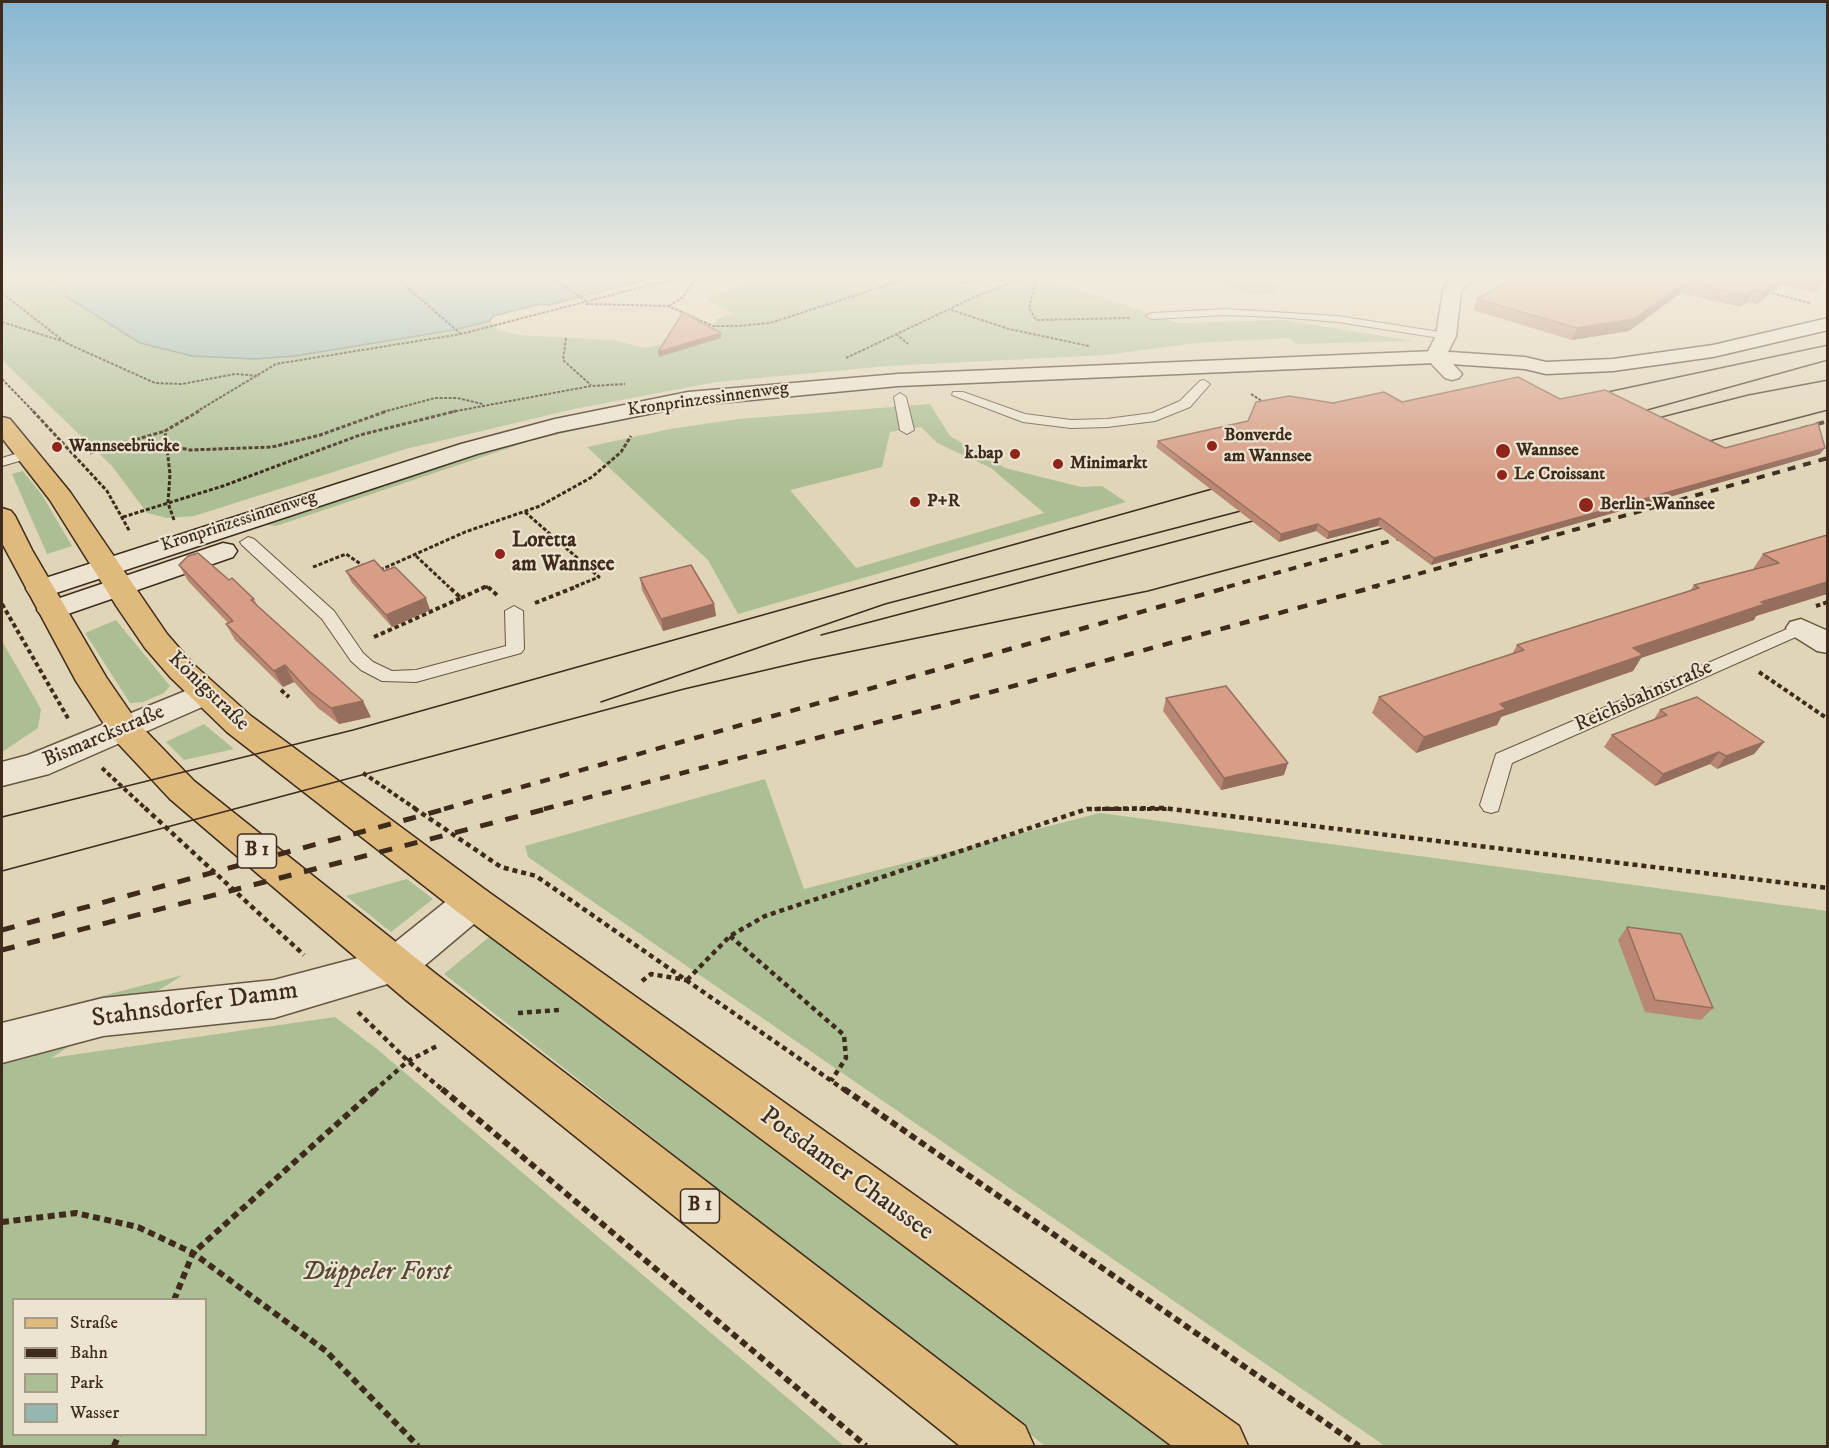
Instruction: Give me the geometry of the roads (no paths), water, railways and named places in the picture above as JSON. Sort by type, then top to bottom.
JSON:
[{"type":"main road","points":[[1443,342],[1435,357],[1452,374]]},
{"type":"main road","name":"Kronprinzessinnenweg","points":[[46,599],[241,533],[432,479],[562,438],[628,424],[748,406],[899,389],[1140,369],[1435,357],[1525,363],[1546,368],[1666,359],[1746,342]]},
{"type":"main road","name":"Kronprinzessinnenweg","points":[[241,533],[379,476],[555,426],[688,399],[817,386],[899,389],[958,395],[1452,374],[1533,374],[1546,368]]},
{"type":"main road","name":"Königstraße","points":[[2,424],[61,497],[111,577],[156,641],[205,694],[239,724],[473,902]]},
{"type":"main road","name":"B 1","points":[[2,516],[92,681],[125,730],[182,790],[396,965],[1005,1446]]},
{"type":"main road","name":"Reichsbahnstraße","points":[[1802,628],[1827,644]]},
{"type":"main road","name":"Bismarckstraße","points":[[2,774],[37,765],[125,730],[205,694]]},
{"type":"main road","name":"Stahnsdorfer Damm","points":[[2,1043],[103,1017],[274,999],[396,965],[473,902]]},
{"type":"main road","name":"Potsdamer Chaussee","points":[[473,902],[1218,1446]]},
{"type":"lane","points":[[958,395],[1023,418],[1071,424],[1107,423],[1155,417],[1185,404],[1204,384]]},
{"type":"lane","points":[[899,389],[907,430]]},
{"type":"lane","points":[[2,462],[28,454]]},
{"type":"lane","points":[[241,533],[328,615],[367,666],[389,678],[426,674],[515,649],[514,611]]},
{"type":"lane","name":"Reichsbahnstraße","points":[[1491,805],[1503,759],[1802,628]]},
{"type":"water","points":[[138,342],[383,342],[295,356],[254,359],[192,356]]},
{"type":"tram line","points":[[1593,395],[1828,345]]},
{"type":"tram line","points":[[1629,415],[1828,360]]},
{"type":"tram line","points":[[1646,421],[1748,395],[1828,380]]},
{"type":"tram line","points":[[1694,445],[1828,410]]},
{"type":"tram line","points":[[2,817],[353,730],[1226,485]]},
{"type":"tram line","points":[[601,702],[885,604],[1256,507]]},
{"type":"tram line","points":[[821,635],[1268,517]]},
{"type":"tram line","points":[[2,871],[684,689],[809,660],[1148,591],[1398,524]]},
{"type":"railway","points":[[1801,429],[1828,421]]},
{"type":"railway","points":[[1372,587],[1828,458]]},
{"type":"railway","points":[[1227,587],[1411,535]]},
{"type":"railway","points":[[444,809],[1233,586]]},
{"type":"railway","points":[[544,809],[944,705],[1378,586]]},
{"type":"railway","points":[[2,930],[449,808]]},
{"type":"railway","points":[[2,950],[550,808]]},
{"type":"place","name":"Bonverde am Wannsee","points":[[1212,446]]},
{"type":"place","name":"Wannseebrücke","points":[[57,447]]},
{"type":"place","name":"Wannsee","points":[[1503,451]]},
{"type":"place","name":"k.bap","points":[[1015,454]]},
{"type":"place","name":"Minimarkt","points":[[1058,464]]},
{"type":"place","name":"Le Croissant","points":[[1502,475]]},
{"type":"place","name":"P+R","points":[[915,502]]},
{"type":"place","name":"Berlin-Wannsee","points":[[1586,505]]},
{"type":"place","name":"Loretta am Wannsee","points":[[500,554]]},
{"type":"park label","name":"Düppeler Forst","points":[[376,1274]]}]
